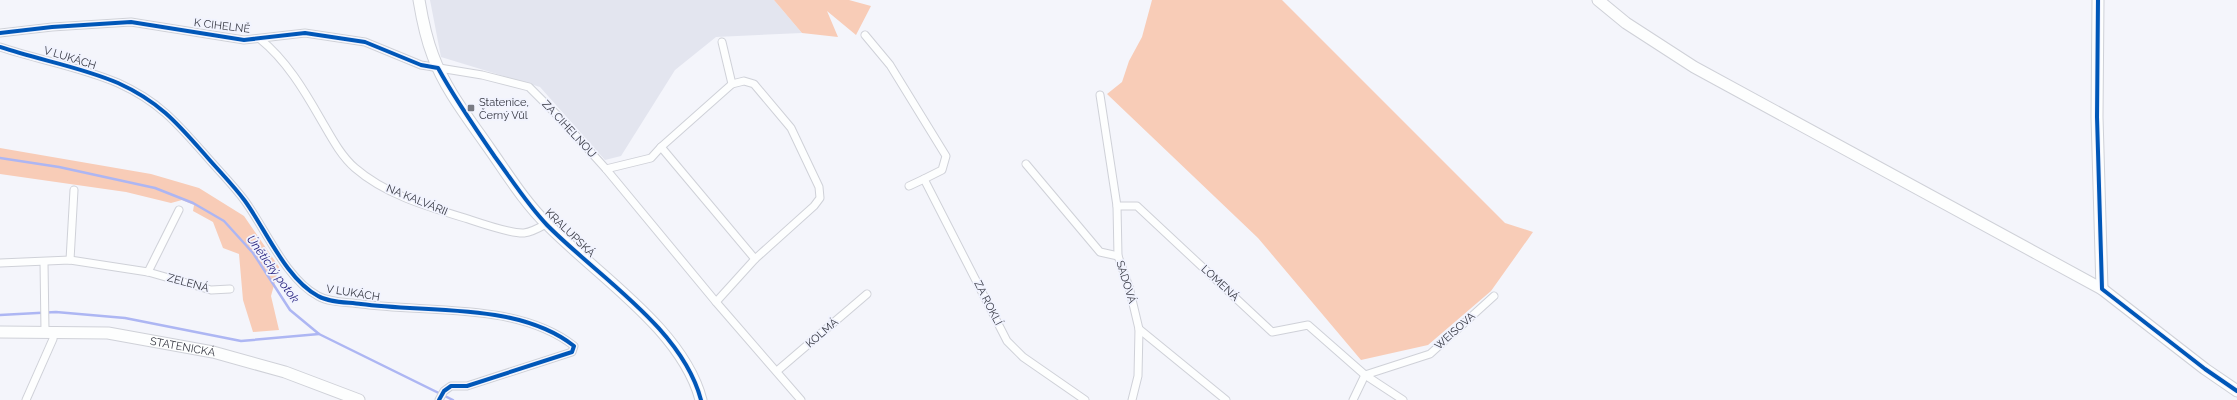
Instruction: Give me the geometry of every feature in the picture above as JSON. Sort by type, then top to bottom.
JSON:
[{"type":"street","name":"KRALUPSKÁ","points":[[419,0],[428,43],[438,68],[449,88],[508,174],[546,224],[658,328],[680,355],[691,372],[701,400]]},
{"type":"street","points":[[1598,0],[1626,23],[1694,67],[2102,289],[2204,370],[2237,391]]},
{"type":"street","points":[[2098,0],[2097,117],[2102,289]]},
{"type":"street","name":"K CIHELNĚ","points":[[0,33],[52,27],[131,22],[244,40],[305,33],[365,42],[422,65],[438,68]]},
{"type":"street","points":[[865,35],[890,65],[946,156],[942,170],[909,186]]},
{"type":"street","name":"NA KALVÁRII","points":[[260,39],[273,49],[304,92],[334,142],[354,167],[385,188],[436,209],[478,223],[523,233],[534,230],[546,224]]},
{"type":"street","points":[[722,42],[732,84]]},
{"type":"street","name":"V LUKÁCH","points":[[0,48],[118,83],[145,97],[163,109],[237,191],[288,266],[302,284],[317,296],[325,299],[372,306],[472,312],[513,319],[545,328],[574,346],[572,352],[545,362],[467,386],[451,386],[444,390],[440,400]]},
{"type":"street","name":"ZA CIHELNOU","points":[[438,68],[482,75],[529,87],[562,120],[606,169],[716,302],[801,400]]},
{"type":"street","points":[[606,169],[651,158],[661,147],[732,84],[744,81],[754,84],[791,128],[819,187],[820,198],[814,206],[755,259],[716,302]]},
{"type":"street","points":[[1100,95],[1117,206],[1118,256]]},
{"type":"street","points":[[661,147],[755,259]]},
{"type":"street","name":"SADOVÁ","points":[[1026,164],[1100,252],[1118,256],[1129,287],[1139,329],[1138,376],[1132,400]]},
{"type":"street","name":"ZA ROKLÍ","points":[[924,179],[1007,341],[1024,357],[1085,400]]},
{"type":"street","points":[[70,260],[74,190]]},
{"type":"street","name":"LOMENÁ","points":[[1117,206],[1137,206],[1272,332],[1308,324],[1365,374]]},
{"type":"street","points":[[148,272],[179,210]]},
{"type":"street","name":"ZELENÁ","points":[[0,263],[70,260],[148,272],[211,290],[230,289]]},
{"type":"street","points":[[26,400],[53,339],[44,317],[44,262]]},
{"type":"street","name":"KOLMÁ","points":[[777,371],[867,294]]},
{"type":"street","name":"WEISOVA","points":[[1365,374],[1430,354],[1494,296]]},
{"type":"street","points":[[1139,329],[1226,400]]},
{"type":"street","name":"STATENICKÁ","points":[[0,332],[50,331],[108,333],[213,352],[284,372],[359,400]]},
{"type":"street","points":[[1353,400],[1365,374],[1403,400]]},
{"type":"shaded area","points":[[430,0],[774,0],[802,33],[716,37],[675,70],[621,156],[605,160],[540,87],[441,57]]},
{"type":"shaded area","points":[[774,0],[849,0],[871,6],[856,35],[827,11],[838,37],[802,33]]},
{"type":"shaded area","points":[[1152,0],[1282,0],[1505,223],[1533,232],[1491,291],[1428,345],[1361,360],[1258,238],[1107,94],[1122,82],[1129,61],[1142,37]]},
{"type":"shaded area","points":[[0,148],[151,174],[199,188],[244,216],[279,267],[271,296],[279,330],[253,332],[243,300],[239,254],[223,248],[213,222],[193,211],[194,205],[182,200],[171,203],[126,192],[0,174]]},
{"type":"waterway","name":"Únětický potok","points":[[0,158],[59,167],[155,188],[193,203],[224,221],[253,253],[290,310],[319,334],[453,400]]},
{"type":"waterway","points":[[0,315],[56,312],[125,318],[241,341],[319,334]]},
{"type":"cycle path","points":[[2098,0],[2097,117],[2102,289],[2205,369],[2237,391]]},
{"type":"cycle path","points":[[0,33],[52,27],[131,22],[244,40],[305,33],[365,42],[421,65],[438,68],[451,91],[495,157],[533,209],[567,244],[613,284],[657,326],[676,349],[691,374],[701,400]]},
{"type":"cycle path","points":[[0,47],[104,77],[133,90],[157,106],[187,134],[236,190],[253,213],[286,266],[296,278],[318,296],[339,302],[387,307],[472,312],[500,316],[527,322],[552,332],[574,346],[572,352],[467,386],[451,386],[444,391],[439,400]]},
{"type":"place","name":"Statenice, Černý Vůl","points":[[471,108]]}]
